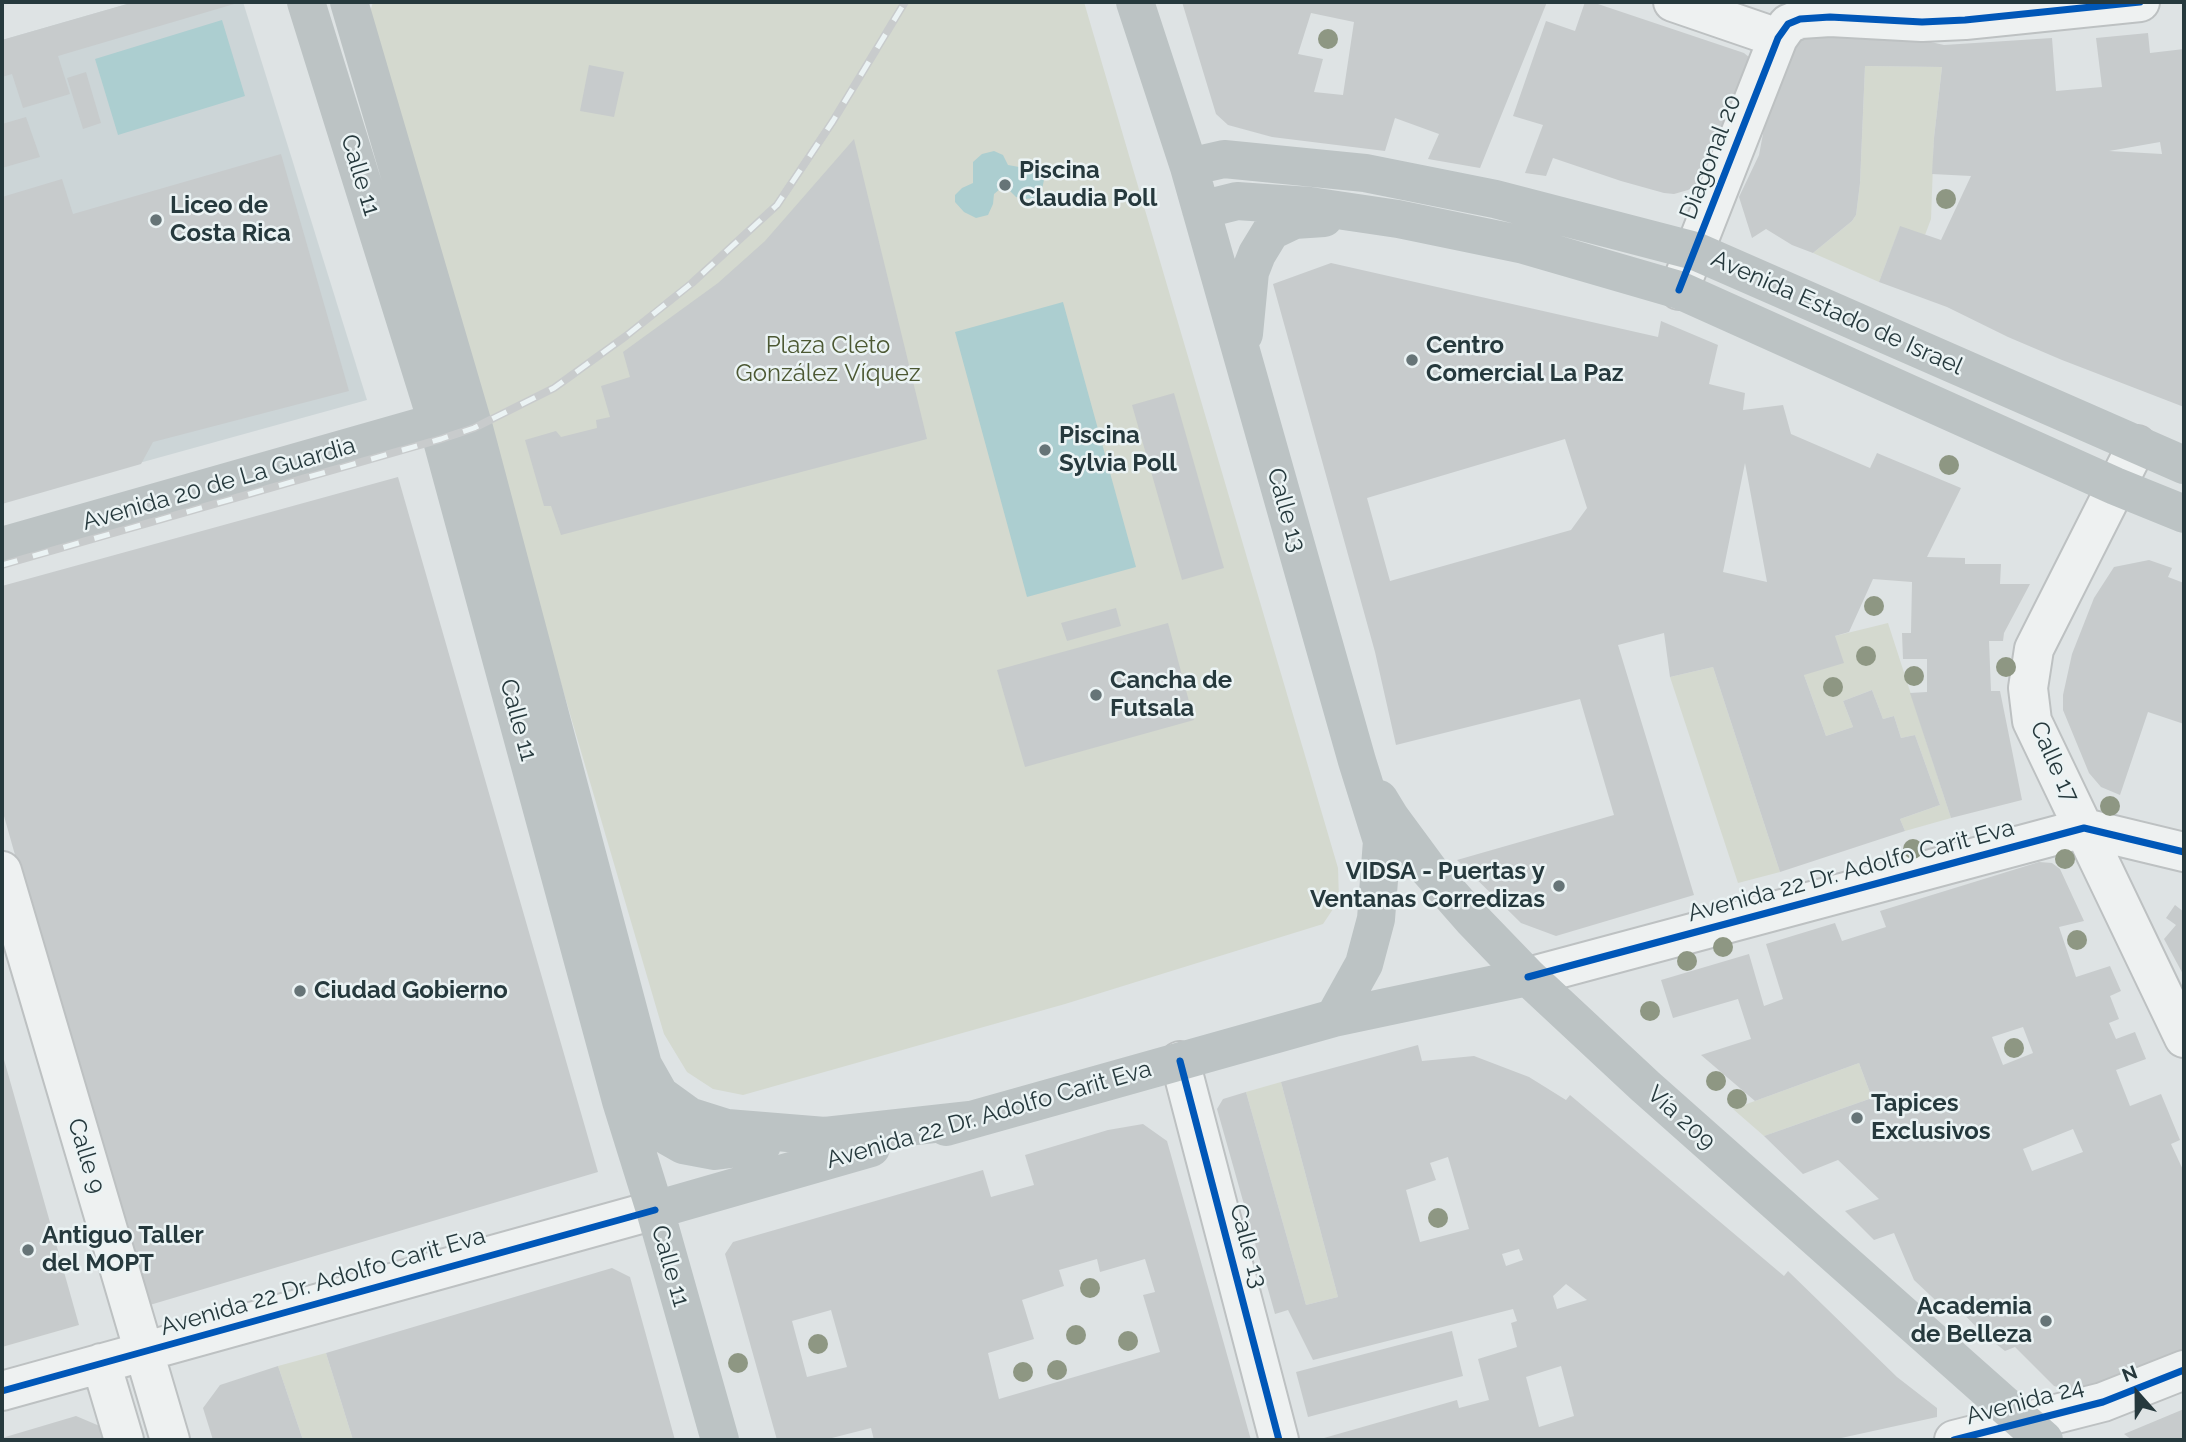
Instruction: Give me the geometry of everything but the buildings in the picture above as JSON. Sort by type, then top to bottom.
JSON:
[{"type":"main road","name":"Calle 11","points":[[306,2],[454,418],[643,1065],[660,1095],[689,1116],[727,1128],[825,1136],[970,1120]]},
{"type":"main road","name":"Calle 11","points":[[349,2],[621,1101],[720,1440]]},
{"type":"main road","name":"Calle 13","points":[[1135,2],[1189,167],[1382,841],[1376,919],[1364,964],[1334,1017]]},
{"type":"main road","name":"Avenida Estado de Israel","points":[[1189,167],[1224,159],[1365,173],[1495,199],[1695,251],[2184,465]]},
{"type":"main road","name":"Avenida Estado de Israel","points":[[1200,210],[1237,201],[1310,206],[1398,219],[1524,245],[1679,290],[2115,486],[2184,514]]},
{"type":"main road","points":[[1242,354],[1250,272],[1271,231],[1294,220],[1398,219]]},
{"type":"main road","name":"Avenida 20 de La Guardia","points":[[2,546],[454,418]]},
{"type":"main road","name":"Vía 209","points":[[1357,761],[1390,817],[1429,870],[1528,977],[1645,1086],[2034,1431]]},
{"type":"main road","name":"Avenida 22 Dr. Adolfo Carit Eva","points":[[655,1210],[1334,1017],[1528,977]]},
{"type":"main road","points":[[621,1101],[653,1128],[683,1145],[715,1152],[825,1136]]},
{"type":"street","points":[[1673,2],[1778,38],[1788,24],[1833,9],[1922,22],[2140,2]]},
{"type":"street","name":"Diagonal 20","points":[[1679,290],[1778,38]]},
{"type":"street","name":"Calle 17","points":[[2137,445],[2034,649],[2028,688],[2032,721],[2184,1038]]},
{"type":"street","name":"Avenida 22 Dr. Adolfo Carit Eva","points":[[1528,977],[2084,828],[2184,852]]},
{"type":"street","name":"Calle 9","points":[[2,871],[170,1440]]},
{"type":"street","name":"Calle 13","points":[[1180,1061],[1279,1440]]},
{"type":"street","name":"Avenida 22 Dr. Adolfo Carit Eva","points":[[2,1391],[655,1210]]},
{"type":"street","points":[[101,1363],[124,1440]]},
{"type":"street","name":"Avenida 24","points":[[1954,1440],[2034,1431],[2184,1370]]},
{"type":"shaded area","name":"Liceo de Costa Rica","points":[[134,2],[243,2],[367,400],[2,501],[2,40]]},
{"type":"green space","name":"Plaza Cleto González Víquez","points":[[373,2],[1084,2],[1338,868],[1339,900],[1323,924],[1065,1004],[743,1095],[713,1089],[687,1072],[664,1034],[370,33],[369,16]]},
{"type":"green space","points":[[1865,66],[1942,67],[1934,138],[1931,219],[1925,235],[1900,227],[1879,282],[1813,253],[1856,215]]},
{"type":"green space","points":[[1888,623],[1951,818],[1905,831],[1900,819],[1940,805],[1915,735],[1901,738],[1894,716],[1883,719],[1872,690],[1843,701],[1853,727],[1826,736],[1804,675],[1835,636]]},
{"type":"green space","points":[[1713,667],[1780,872],[1738,883],[1670,677]]},
{"type":"green space","points":[[1859,1063],[1872,1098],[1764,1136],[1733,1109]]},
{"type":"green space","points":[[1281,1082],[1338,1297],[1306,1305],[1246,1092]]},
{"type":"green space","points":[[326,1353],[353,1440],[303,1440],[278,1366]]},
{"type":"water","points":[[222,20],[245,96],[118,135],[95,59]]},
{"type":"water","name":"Piscina Claudia Poll","points":[[994,151],[1003,155],[1008,165],[1019,167],[1027,163],[1041,168],[1044,180],[1042,189],[1037,198],[1025,199],[1016,197],[1008,189],[1000,189],[994,194],[988,215],[976,218],[964,212],[955,202],[955,195],[973,183],[973,162],[982,154]]},
{"type":"water","name":"Piscina Sylvia Poll","points":[[1063,302],[1136,567],[1027,597],[955,332]]},
{"type":"railway","points":[[2,565],[441,439],[474,428],[554,388],[626,336],[692,283],[777,205],[833,121],[905,2]]},
{"type":"cycle path","points":[[1679,290],[1778,38],[1788,24],[1800,19],[1830,17],[1922,22],[1965,20],[2140,2]]},
{"type":"cycle path","points":[[1528,977],[2084,828],[2184,852]]},
{"type":"cycle path","points":[[1180,1061],[1279,1440]]},
{"type":"cycle path","points":[[2,1391],[655,1210]]},
{"type":"cycle path","points":[[1954,1440],[2103,1402],[2184,1370]]},
{"type":"place","name":"Piscina Claudia Poll","points":[[1005,185]]},
{"type":"place","name":"Liceo de Costa Rica","points":[[156,220]]},
{"type":"place","name":"Centro Comercial La Paz","points":[[1412,360]]},
{"type":"place","name":"Piscina Sylvia Poll","points":[[1045,450]]},
{"type":"place","name":"Cancha de Futsala","points":[[1096,695]]},
{"type":"place","name":"VIDSA - Puertas y Ventanas Corredizas","points":[[1559,886]]},
{"type":"place","name":"Ciudad Gobierno","points":[[300,991]]},
{"type":"place","name":"Tapices Exclusivos","points":[[1857,1118]]},
{"type":"place","name":"Antiguo Taller del MOPT","points":[[28,1250]]},
{"type":"place","name":"Academia de Belleza","points":[[2046,1321]]}]
